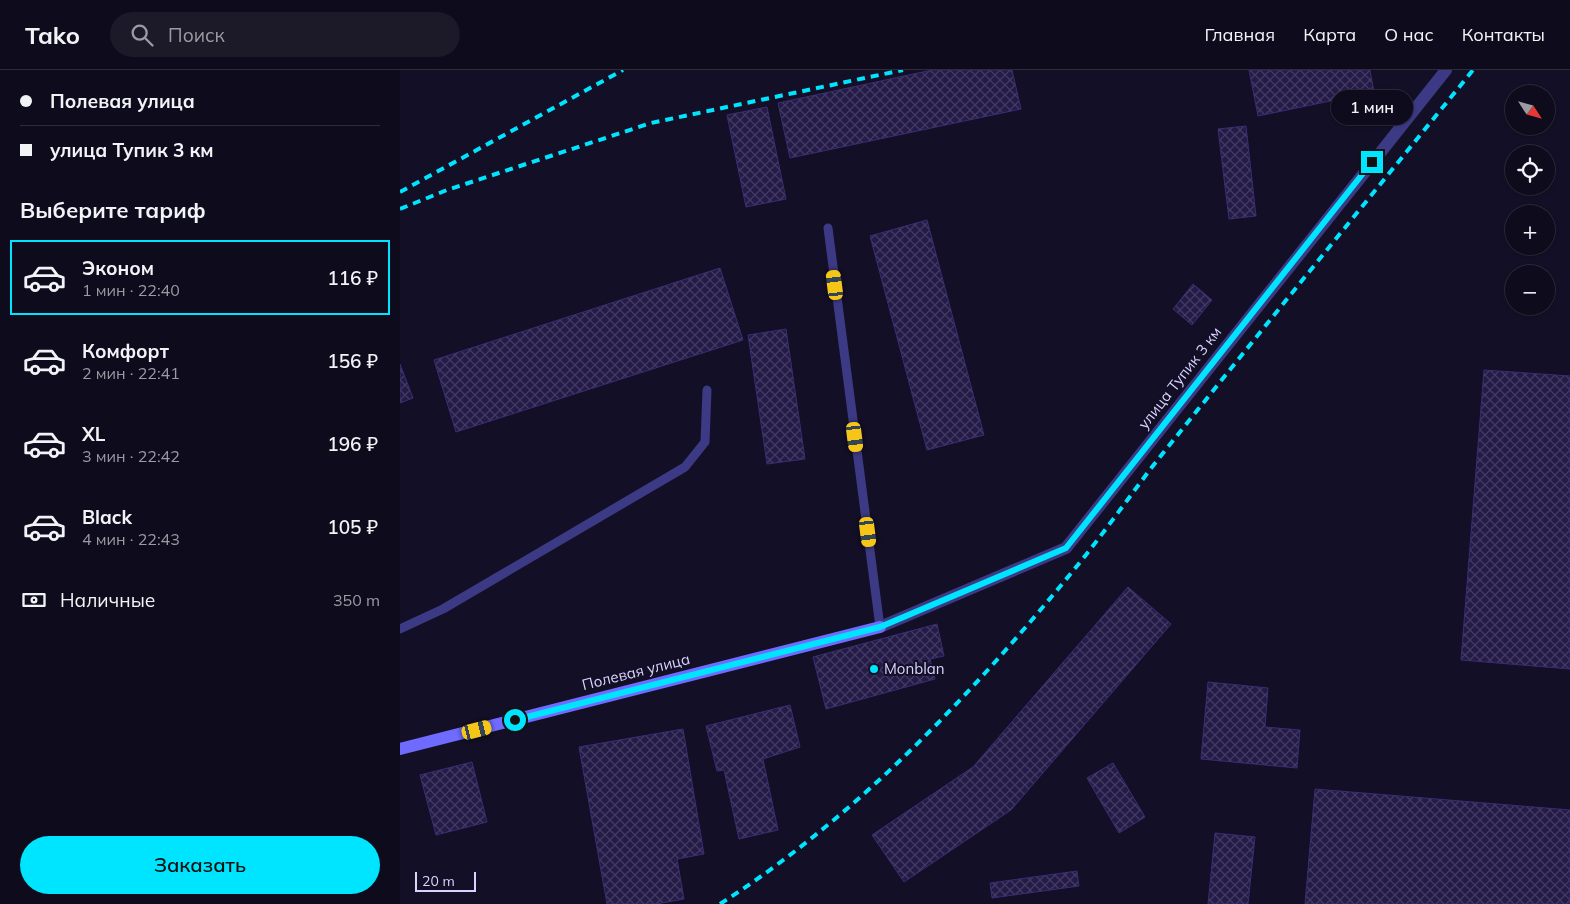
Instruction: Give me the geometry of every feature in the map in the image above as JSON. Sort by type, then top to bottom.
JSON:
[{"type":"street","name":"улица Тупик 3 км","points":[[880,627],[1066,548],[1446,70]]},
{"type":"street","name":"Полевая улица","points":[[400,749],[880,627]]},
{"type":"lane","points":[[828,228],[880,627]]},
{"type":"lane","points":[[400,629],[443,609],[685,467],[705,442],[706,390]]},
{"type":"building","points":[[932,70],[1012,70],[1021,109],[790,158],[778,103]]},
{"type":"building","points":[[1249,70],[1370,70],[1374,92],[1258,116]]},
{"type":"building","points":[[767,107],[786,199],[746,207],[727,115]]},
{"type":"building","points":[[1246,126],[1256,216],[1229,219],[1218,129]]},
{"type":"building","points":[[927,220],[984,435],[927,450],[870,236]]},
{"type":"building","points":[[720,268],[743,340],[456,432],[434,360]]},
{"type":"building","points":[[1193,284],[1212,300],[1192,325],[1173,309]]},
{"type":"building","points":[[786,329],[805,459],[767,464],[748,335]]},
{"type":"building","points":[[400,364],[413,398],[400,403]]},
{"type":"building","points":[[1484,370],[1570,376],[1570,669],[1461,660]]},
{"type":"building","points":[[1128,587],[1171,624],[1011,810],[904,882],[872,835],[973,767]]},
{"type":"building","name":"Monblan","points":[[937,624],[944,656],[930,659],[935,679],[826,709],[813,657]]},
{"type":"building","points":[[1208,682],[1268,688],[1265,727],[1300,730],[1297,768],[1201,759]]},
{"type":"building","points":[[790,705],[800,747],[763,759],[778,830],[739,839],[724,770],[717,771],[706,726]]},
{"type":"building","points":[[683,729],[704,854],[677,859],[684,899],[656,904],[607,904],[579,747]]},
{"type":"building","points":[[472,762],[487,822],[436,835],[420,775]]},
{"type":"building","points":[[1113,763],[1145,817],[1119,833],[1087,778]]},
{"type":"building","points":[[1315,789],[1570,810],[1570,904],[1305,904]]},
{"type":"building","points":[[1215,833],[1255,837],[1248,904],[1208,904]]},
{"type":"building","points":[[1077,871],[1079,886],[992,898],[990,883]]},
{"type":"railway","points":[[400,192],[623,70]]},
{"type":"railway","points":[[400,209],[447,190],[651,123],[903,70]]},
{"type":"railway","points":[[720,904],[820,832],[867,791],[912,749],[997,660],[1077,566],[1152,467],[1473,70]]},
{"type":"place","name":"Monblan","points":[[874,669]]},
{"type":"route","points":[[515,720],[880,627],[1066,548],[1372,162]]}]
